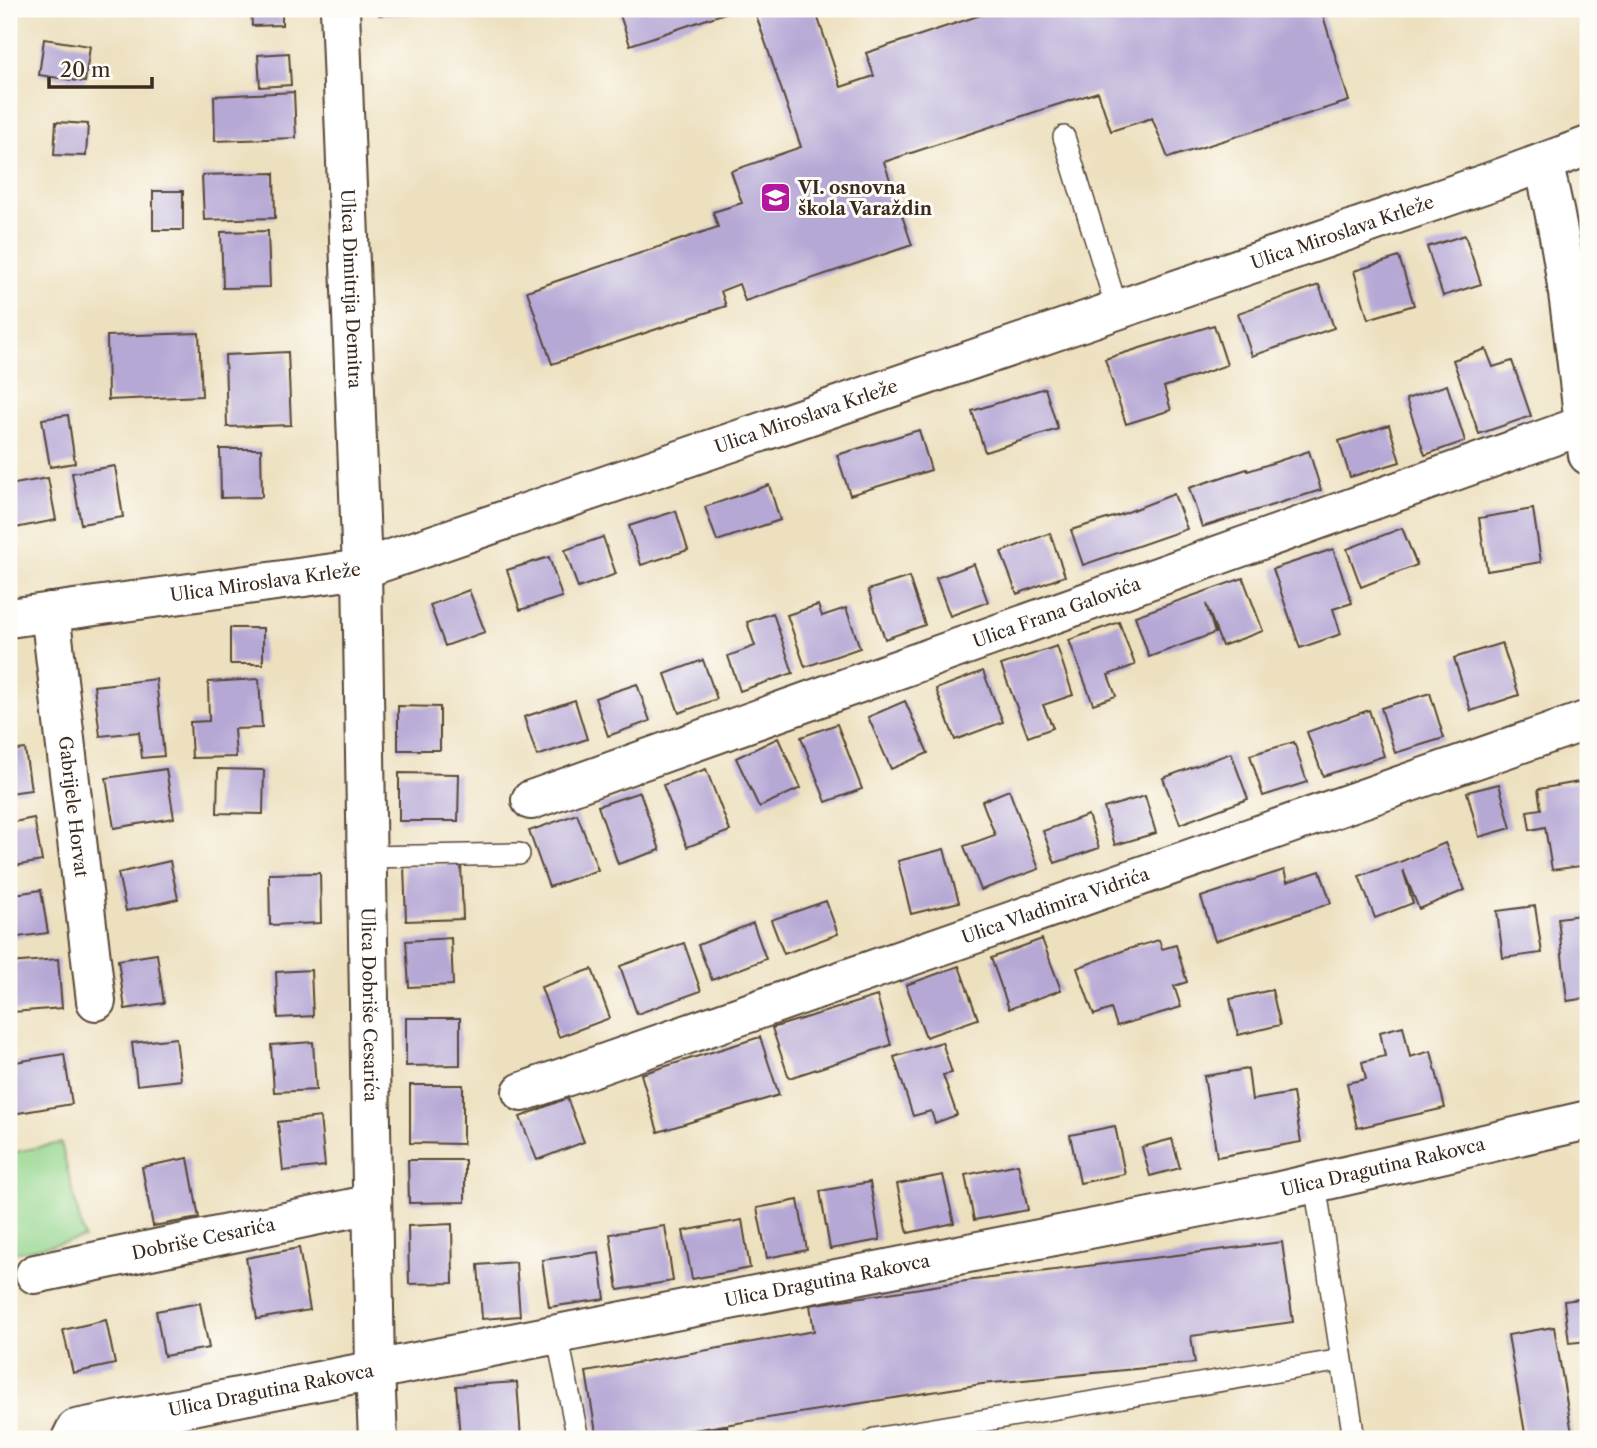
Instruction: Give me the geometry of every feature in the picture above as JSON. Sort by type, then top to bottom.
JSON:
[{"type":"street","name":"Ulica Dimitrija Demitra","points":[[340,9],[362,569]]},
{"type":"street","name":"Ulica Miroslava Krleže","points":[[9,618],[362,569],[1588,146]]},
{"type":"street","points":[[1543,163],[1552,198],[1564,272],[1586,440]]},
{"type":"street","name":"Ulica Frana Galovića","points":[[531,800],[1586,440]]},
{"type":"street","name":"Ulica Dobriše Cesarića","points":[[362,569],[378,1439]]},
{"type":"street","name":"Gabrijele Horvat","points":[[50,612],[96,1001]]},
{"type":"street","name":"Ulica Vladimira Vidrića","points":[[522,1093],[1588,720]]},
{"type":"street","name":"Ulica Dragutina Rakovca","points":[[71,1439],[76,1429],[1267,1194],[1588,1120]]},
{"type":"street","name":"Dobriše Cesarića","points":[[35,1274],[372,1204]]},
{"type":"lane","points":[[1064,137],[1117,309]]},
{"type":"lane","points":[[367,857],[519,854]]},
{"type":"lane","points":[[1315,1183],[1354,1439]]},
{"type":"lane","points":[[557,1334],[578,1439]]},
{"type":"lane","points":[[874,1439],[1342,1360]]},
{"type":"green space","points":[[61,1143],[84,1238],[9,1254],[9,1153]]},
{"type":"building","points":[[251,9],[282,9],[282,25],[252,26]]},
{"type":"building","points":[[378,9],[420,9],[420,14],[379,15]]},
{"type":"building","points":[[618,9],[737,9],[630,45]]},
{"type":"building","points":[[754,9],[815,9],[841,87],[874,76],[866,53],[999,9],[1321,9],[1349,101],[1168,158],[1152,118],[1111,131],[1098,92],[1050,107],[884,162],[912,245],[745,301],[739,284],[721,291],[726,306],[552,364],[527,291],[718,227],[713,212],[742,203],[731,171],[801,147]]},
{"type":"building","points":[[44,39],[90,46],[85,82],[39,75]]},
{"type":"building","points":[[289,53],[291,85],[260,87],[258,55]]},
{"type":"building","points":[[294,92],[296,138],[215,141],[214,96]]},
{"type":"building","points":[[56,122],[88,124],[86,156],[54,155]]},
{"type":"building","points":[[274,173],[275,218],[204,220],[202,175]]},
{"type":"building","points":[[153,191],[183,191],[183,230],[153,230]]},
{"type":"building","points":[[268,231],[270,287],[223,288],[221,232]]},
{"type":"building","points":[[1465,235],[1481,284],[1443,296],[1427,247]]},
{"type":"building","points":[[1399,257],[1414,305],[1368,319],[1354,271]]},
{"type":"building","points":[[1319,285],[1334,328],[1252,356],[1238,313]]},
{"type":"building","points":[[1214,325],[1227,365],[1164,387],[1171,410],[1126,424],[1105,359]]},
{"type":"building","points":[[199,333],[202,396],[108,400],[107,336]]},
{"type":"building","points":[[1486,349],[1493,367],[1512,361],[1531,416],[1479,434],[1453,360]]},
{"type":"building","points":[[288,352],[291,425],[227,427],[225,355]]},
{"type":"building","points":[[1447,385],[1465,441],[1425,455],[1406,399]]},
{"type":"building","points":[[1045,388],[1058,429],[985,452],[972,411]]},
{"type":"building","points":[[68,415],[75,463],[50,467],[42,419]]},
{"type":"building","points":[[1389,425],[1400,462],[1350,477],[1339,441]]},
{"type":"building","points":[[919,430],[931,470],[850,495],[837,455]]},
{"type":"building","points":[[220,449],[261,449],[262,497],[221,498]]},
{"type":"building","points":[[1309,451],[1321,490],[1202,527],[1189,488]]},
{"type":"building","points":[[115,466],[123,517],[81,524],[72,473]]},
{"type":"building","points":[[48,478],[56,520],[15,528],[9,485]]},
{"type":"building","points":[[769,485],[780,520],[717,541],[705,507]]},
{"type":"building","points":[[1174,494],[1187,529],[1083,565],[1071,530]]},
{"type":"building","points":[[1533,509],[1541,562],[1487,571],[1479,518]]},
{"type":"building","points":[[676,511],[688,550],[641,565],[629,526]]},
{"type":"building","points":[[1402,528],[1417,565],[1361,587],[1347,549]]},
{"type":"building","points":[[1050,533],[1065,576],[1017,594],[1001,552]]},
{"type":"building","points":[[603,537],[616,574],[578,588],[565,550]]},
{"type":"building","points":[[1333,549],[1352,603],[1333,609],[1341,634],[1300,648],[1273,569]]},
{"type":"building","points":[[549,557],[562,597],[520,610],[507,570]]},
{"type":"building","points":[[974,564],[988,602],[950,616],[936,578]]},
{"type":"building","points":[[909,577],[925,625],[885,639],[868,590]]},
{"type":"building","points":[[1243,578],[1263,631],[1222,646],[1206,604],[1215,633],[1149,657],[1135,616]]},
{"type":"building","points":[[469,590],[485,632],[445,646],[430,605]]},
{"type":"building","points":[[818,605],[822,616],[846,608],[860,648],[805,667],[787,615]]},
{"type":"building","points":[[773,613],[793,673],[740,691],[728,656],[755,646],[747,622]]},
{"type":"building","points":[[1119,622],[1135,665],[1108,675],[1116,696],[1093,704],[1069,640]]},
{"type":"building","points":[[230,628],[263,628],[263,664],[230,664]]},
{"type":"building","points":[[1502,643],[1519,695],[1471,711],[1454,658]]},
{"type":"building","points":[[1057,646],[1073,695],[1043,705],[1053,728],[1028,737],[1001,665]]},
{"type":"building","points":[[703,660],[717,699],[679,713],[665,674]]},
{"type":"building","points":[[983,671],[1003,722],[955,740],[936,689]]},
{"type":"building","points":[[156,679],[164,756],[142,758],[139,732],[100,736],[94,686]]},
{"type":"building","points":[[259,679],[262,728],[234,729],[236,757],[192,758],[190,722],[209,721],[208,682]]},
{"type":"building","points":[[637,684],[650,721],[608,736],[595,698]]},
{"type":"building","points":[[1430,693],[1444,738],[1395,753],[1381,708]]},
{"type":"building","points":[[575,700],[587,739],[537,756],[524,717]]},
{"type":"building","points":[[905,701],[928,753],[891,769],[868,717]]},
{"type":"building","points":[[398,706],[440,707],[440,750],[398,750]]},
{"type":"building","points":[[1369,710],[1384,756],[1323,776],[1307,732]]},
{"type":"building","points":[[837,724],[862,789],[826,802],[801,737]]},
{"type":"building","points":[[778,738],[801,788],[759,807],[736,758]]},
{"type":"building","points":[[1294,742],[1307,782],[1263,796],[1250,755]]},
{"type":"building","points":[[25,749],[31,790],[9,793],[9,751]]},
{"type":"building","points":[[1231,753],[1248,799],[1180,824],[1163,778]]},
{"type":"building","points":[[166,769],[174,818],[114,828],[106,778]]},
{"type":"building","points":[[218,769],[264,770],[263,814],[217,813]]},
{"type":"building","points":[[706,769],[730,831],[687,847],[663,785]]},
{"type":"building","points":[[399,773],[459,774],[458,821],[399,821]]},
{"type":"building","points":[[1579,782],[1588,835],[1588,865],[1552,870],[1545,827],[1530,830],[1527,811],[1541,809],[1538,789]]},
{"type":"building","points":[[1499,784],[1511,828],[1479,837],[1467,792]]},
{"type":"building","points":[[1009,790],[1039,869],[981,890],[964,846],[995,835],[982,801]]},
{"type":"building","points":[[640,792],[660,850],[618,864],[598,806]]},
{"type":"building","points":[[1145,796],[1156,833],[1115,845],[1104,808]]},
{"type":"building","points":[[577,814],[598,870],[549,887],[529,831]]},
{"type":"building","points":[[1088,815],[1099,848],[1055,863],[1043,831]]},
{"type":"building","points":[[34,818],[42,861],[9,867],[9,823]]},
{"type":"building","points":[[1445,843],[1465,890],[1419,909],[1403,870],[1413,903],[1375,918],[1359,876]]},
{"type":"building","points":[[944,849],[959,902],[911,914],[898,861]]},
{"type":"building","points":[[170,861],[178,899],[126,911],[118,873]]},
{"type":"building","points":[[461,864],[463,919],[406,921],[404,866]]},
{"type":"building","points":[[1284,870],[1287,882],[1320,871],[1331,903],[1215,941],[1201,897]]},
{"type":"building","points":[[320,873],[321,923],[270,925],[269,874]]},
{"type":"building","points":[[41,890],[48,933],[11,938],[9,895]]},
{"type":"building","points":[[826,901],[838,934],[784,954],[771,920]]},
{"type":"building","points":[[1535,906],[1542,953],[1503,958],[1497,911]]},
{"type":"building","points":[[1588,914],[1588,998],[1567,1001],[1558,918]]},
{"type":"building","points":[[753,923],[766,959],[712,980],[698,945]]},
{"type":"building","points":[[451,938],[453,985],[409,987],[406,941]]},
{"type":"building","points":[[1042,939],[1061,990],[1009,1009],[991,958]]},
{"type":"building","points":[[1159,940],[1162,949],[1176,945],[1187,982],[1174,986],[1181,1007],[1117,1026],[1111,1009],[1094,1015],[1077,968]]},
{"type":"building","points":[[684,943],[701,991],[637,1014],[620,966]]},
{"type":"building","points":[[157,954],[164,1003],[125,1009],[118,960]]},
{"type":"building","points":[[58,959],[62,1008],[13,1012],[9,963]]},
{"type":"building","points":[[959,966],[978,1019],[926,1037],[906,985]]},
{"type":"building","points":[[592,969],[610,1018],[559,1037],[541,987]]},
{"type":"building","points":[[311,970],[313,1016],[278,1018],[276,972]]},
{"type":"building","points":[[1272,990],[1280,1025],[1238,1035],[1230,999]]},
{"type":"building","points":[[877,996],[891,1045],[789,1078],[772,1028]]},
{"type":"building","points":[[406,1018],[460,1018],[460,1065],[406,1066]]},
{"type":"building","points":[[1403,1026],[1410,1057],[1431,1051],[1445,1108],[1357,1128],[1347,1083],[1366,1079],[1362,1062],[1385,1056],[1380,1032]]},
{"type":"building","points":[[760,1037],[779,1095],[658,1132],[641,1074]]},
{"type":"building","points":[[176,1038],[181,1080],[137,1085],[132,1043]]},
{"type":"building","points":[[313,1042],[316,1090],[274,1092],[271,1045]]},
{"type":"building","points":[[942,1042],[952,1073],[943,1075],[957,1115],[935,1123],[931,1111],[913,1116],[894,1057]]},
{"type":"building","points":[[64,1054],[72,1104],[12,1114],[9,1063]]},
{"type":"building","points":[[1248,1069],[1252,1100],[1293,1093],[1301,1142],[1217,1157],[1204,1076]]},
{"type":"building","points":[[410,1085],[463,1085],[463,1144],[410,1143]]},
{"type":"building","points":[[567,1098],[584,1142],[537,1160],[520,1117]]},
{"type":"building","points":[[320,1117],[325,1166],[283,1171],[278,1122]]},
{"type":"building","points":[[1115,1126],[1125,1174],[1080,1183],[1070,1135]]},
{"type":"building","points":[[1172,1139],[1180,1168],[1150,1176],[1142,1147]]},
{"type":"building","points":[[188,1158],[199,1218],[153,1226],[142,1167]]},
{"type":"building","points":[[408,1160],[465,1160],[465,1202],[409,1203]]},
{"type":"building","points":[[1018,1164],[1028,1210],[974,1220],[965,1175]]},
{"type":"building","points":[[943,1175],[954,1223],[908,1233],[897,1184]]},
{"type":"building","points":[[870,1182],[880,1240],[830,1249],[820,1191]]},
{"type":"building","points":[[798,1200],[807,1250],[767,1258],[757,1208]]},
{"type":"building","points":[[742,1220],[750,1268],[692,1279],[683,1231]]},
{"type":"building","points":[[452,1224],[453,1283],[409,1284],[408,1226]]},
{"type":"building","points":[[665,1226],[673,1281],[618,1290],[610,1234]]},
{"type":"building","points":[[1282,1242],[1293,1322],[1191,1336],[1195,1363],[982,1384],[637,1439],[597,1439],[586,1372],[814,1331],[810,1305],[966,1281]]},
{"type":"building","points":[[299,1248],[310,1310],[257,1319],[246,1258]]},
{"type":"building","points":[[599,1252],[605,1299],[549,1307],[542,1260]]},
{"type":"building","points":[[516,1262],[520,1316],[482,1319],[478,1265]]},
{"type":"building","points":[[1588,1298],[1588,1341],[1569,1343],[1564,1301]]},
{"type":"building","points":[[200,1303],[209,1348],[164,1356],[156,1311]]},
{"type":"building","points":[[106,1320],[115,1364],[73,1373],[63,1330]]},
{"type":"building","points":[[1554,1327],[1573,1439],[1526,1439],[1508,1335]]},
{"type":"building","points":[[517,1382],[521,1439],[460,1439],[456,1386]]},
{"type":"building","points":[[727,1426],[729,1439],[662,1439],[662,1437]]},
{"type":"place","name":"VI. osnovna škola Varaždin","points":[[775,198]]}]
